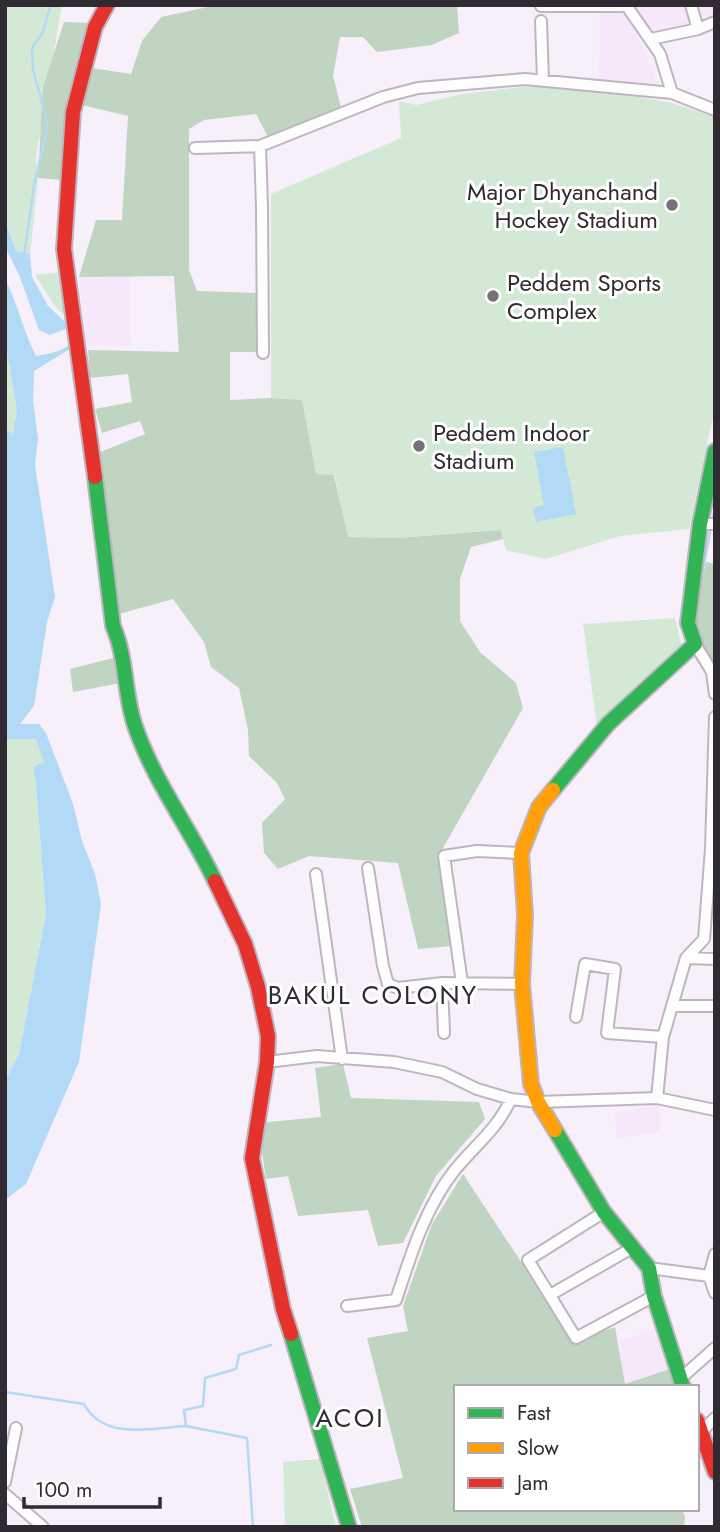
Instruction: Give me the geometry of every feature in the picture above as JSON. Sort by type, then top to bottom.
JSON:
[{"type":"street","points":[[107,5],[95,27],[74,111],[64,249],[113,626],[121,645],[134,724],[156,777],[200,850],[245,944],[258,987],[268,1036],[267,1062],[251,1158],[283,1309],[349,1527]]},
{"type":"street","points":[[541,5],[627,6],[660,54],[672,93]]},
{"type":"street","points":[[691,5],[698,29]]},
{"type":"street","points":[[541,21],[543,79]]},
{"type":"street","points":[[651,39],[698,29],[715,22]]},
{"type":"street","points":[[195,148],[260,146],[383,97],[418,88],[525,79],[672,93],[715,110]]},
{"type":"street","points":[[260,146],[263,354]]},
{"type":"street","points":[[715,451],[707,524],[688,624],[695,644],[712,672],[715,694]]},
{"type":"street","points":[[695,644],[608,724],[539,807],[521,853],[525,915],[522,984],[531,1084],[538,1102],[604,1212],[649,1268],[654,1296],[682,1383],[715,1348]]},
{"type":"street","points":[[657,1098],[663,1037],[686,958],[704,939],[713,849],[715,717]]},
{"type":"street","points":[[463,983],[444,856],[477,850],[521,853]]},
{"type":"street","points":[[368,868],[388,984],[398,988],[442,983],[522,984]]},
{"type":"street","points":[[316,874],[342,1059]]},
{"type":"street","points":[[686,958],[715,959]]},
{"type":"street","points":[[576,1017],[585,964],[615,969],[607,1033],[663,1037]]},
{"type":"street","points":[[442,983],[444,1033]]},
{"type":"street","points":[[673,1006],[715,1006]]},
{"type":"street","points":[[267,1062],[317,1056],[394,1062],[442,1072],[477,1089],[511,1099],[538,1102],[657,1098],[715,1110]]},
{"type":"street","points":[[347,1306],[396,1300],[412,1251],[434,1204],[453,1173],[500,1121],[511,1099]]},
{"type":"street","points":[[604,1212],[528,1259],[576,1338],[654,1296]]},
{"type":"street","points":[[550,1295],[632,1248]]},
{"type":"street","points":[[715,1254],[712,1277],[715,1293]]},
{"type":"street","points":[[649,1268],[712,1277]]},
{"type":"street","points":[[715,1418],[699,1425],[715,1472]]},
{"type":"street","points":[[5,1482],[16,1428]]},
{"type":"street","points":[[5,1494],[43,1527]]},
{"type":"shaded area","points":[[632,5],[715,5],[715,18],[656,36]]},
{"type":"shaded area","points":[[600,7],[620,7],[640,41],[659,87],[599,81]]},
{"type":"shaded area","points":[[130,275],[131,346],[86,345],[79,277]]},
{"type":"shaded area","points":[[659,1106],[660,1132],[617,1138],[615,1112]]},
{"type":"shaded area","points":[[655,1329],[670,1369],[625,1385],[619,1341]]},
{"type":"green space","points":[[5,5],[62,5],[36,157],[38,178],[30,254],[16,251],[5,221]]},
{"type":"green space","points":[[217,5],[457,5],[459,33],[432,45],[377,52],[363,37],[340,37],[333,76],[341,107],[268,137],[256,114],[204,120],[189,129],[189,270],[197,291],[256,293],[257,352],[230,352],[230,400],[302,400],[316,474],[334,475],[348,537],[398,538],[501,530],[503,539],[471,547],[460,579],[460,621],[480,652],[516,683],[523,708],[439,855],[452,946],[418,949],[398,863],[309,856],[278,869],[264,853],[262,823],[285,799],[277,783],[249,756],[248,730],[239,688],[211,667],[204,642],[173,599],[119,614],[98,453],[145,434],[140,421],[102,433],[95,409],[132,402],[128,374],[90,378],[88,350],[179,352],[174,276],[79,277],[96,220],[122,220],[128,116],[82,105],[92,68],[131,74],[142,41],[161,17]]},
{"type":"green space","points":[[64,22],[90,23],[70,94],[63,180],[38,178],[43,87]]},
{"type":"green space","name":"Peddem Sports Complex","points":[[531,86],[627,95],[672,103],[715,117],[715,407],[689,529],[620,536],[546,559],[506,550],[501,530],[398,538],[347,537],[335,475],[316,475],[302,400],[271,398],[271,194],[401,138],[399,101],[416,105],[462,94]]},
{"type":"green space","points":[[63,272],[70,321],[54,305],[35,275]]},
{"type":"green space","points":[[5,340],[17,410],[13,433],[5,431]]},
{"type":"green space","points":[[706,562],[715,564],[715,666],[700,638],[696,616]]},
{"type":"green space","points":[[675,618],[682,647],[597,726],[583,624]]},
{"type":"green space","points":[[117,657],[121,683],[73,692],[70,669]]},
{"type":"green space","points":[[8,739],[37,739],[44,762],[33,767],[46,914],[19,1054],[5,1081],[5,743]]},
{"type":"green space","points":[[343,1064],[351,1098],[479,1102],[485,1119],[436,1176],[403,1243],[378,1246],[368,1210],[298,1216],[288,1176],[266,1179],[258,1123],[321,1117],[315,1068]]},
{"type":"green space","points":[[463,1174],[574,1342],[615,1327],[625,1384],[670,1369],[676,1385],[454,1385],[454,1511],[683,1511],[684,1527],[362,1527],[350,1489],[403,1478],[367,1338],[408,1331],[403,1306],[432,1224]]},
{"type":"green space","points":[[320,1459],[336,1527],[285,1527],[283,1462]]},
{"type":"water","points":[[5,221],[16,251],[30,254],[32,277],[48,306],[75,331],[73,347],[34,371],[33,401],[38,438],[35,465],[55,597],[47,622],[34,706],[20,724],[39,724],[46,733],[73,804],[82,841],[95,874],[101,904],[79,1062],[26,1184],[5,1200],[5,1081],[19,1054],[46,914],[33,767],[44,762],[36,739],[8,739],[5,743],[5,431],[13,433],[17,410],[5,340],[5,279],[36,356],[63,349],[74,337],[68,328],[50,335],[39,330],[20,277],[5,247]]},
{"type":"water","points":[[563,447],[576,514],[536,522],[533,508],[544,505],[534,452]]},
{"type":"waterway","points":[[24,256],[34,186],[48,124],[33,70],[32,48],[42,34],[51,5]]},
{"type":"waterway","points":[[712,521],[715,509]]},
{"type":"waterway","points":[[699,590],[711,527]]},
{"type":"waterway","points":[[5,1392],[84,1404],[93,1416],[116,1428],[144,1430],[186,1426],[184,1410],[203,1406],[205,1378],[236,1369],[239,1355],[271,1345]]},
{"type":"waterway","points":[[186,1426],[247,1438],[253,1527]]},
{"type":"traffic: fast","points":[[553,790],[608,724],[695,644],[688,623],[700,524],[715,451]]},
{"type":"traffic: fast","points":[[95,477],[113,626],[121,651],[135,726],[162,786],[215,881]]},
{"type":"traffic: fast","points":[[555,1130],[604,1212],[649,1268],[654,1296],[682,1385]]},
{"type":"traffic: fast","points":[[291,1334],[349,1527]]},
{"type":"traffic: slow","points":[[553,790],[539,807],[521,853],[525,915],[522,984],[531,1084],[538,1102],[555,1130]]},
{"type":"traffic: jam","points":[[95,477],[64,249],[73,112],[95,27],[107,5]]},
{"type":"traffic: jam","points":[[215,881],[245,944],[258,987],[268,1036],[267,1062],[252,1158],[283,1309],[291,1334]]},
{"type":"traffic: jam","points":[[699,1426],[715,1472]]},
{"type":"place","name":"Major Dhyanchand Hockey Stadium","points":[[672,205]]},
{"type":"place","name":"Peddem Sports Complex","points":[[493,296]]},
{"type":"place","name":"Peddem Indoor Stadium","points":[[419,446]]},
{"type":"district","name":"BAKUL COLONY","points":[[373,995]]},
{"type":"district","name":"ACOI","points":[[350,1418]]}]
